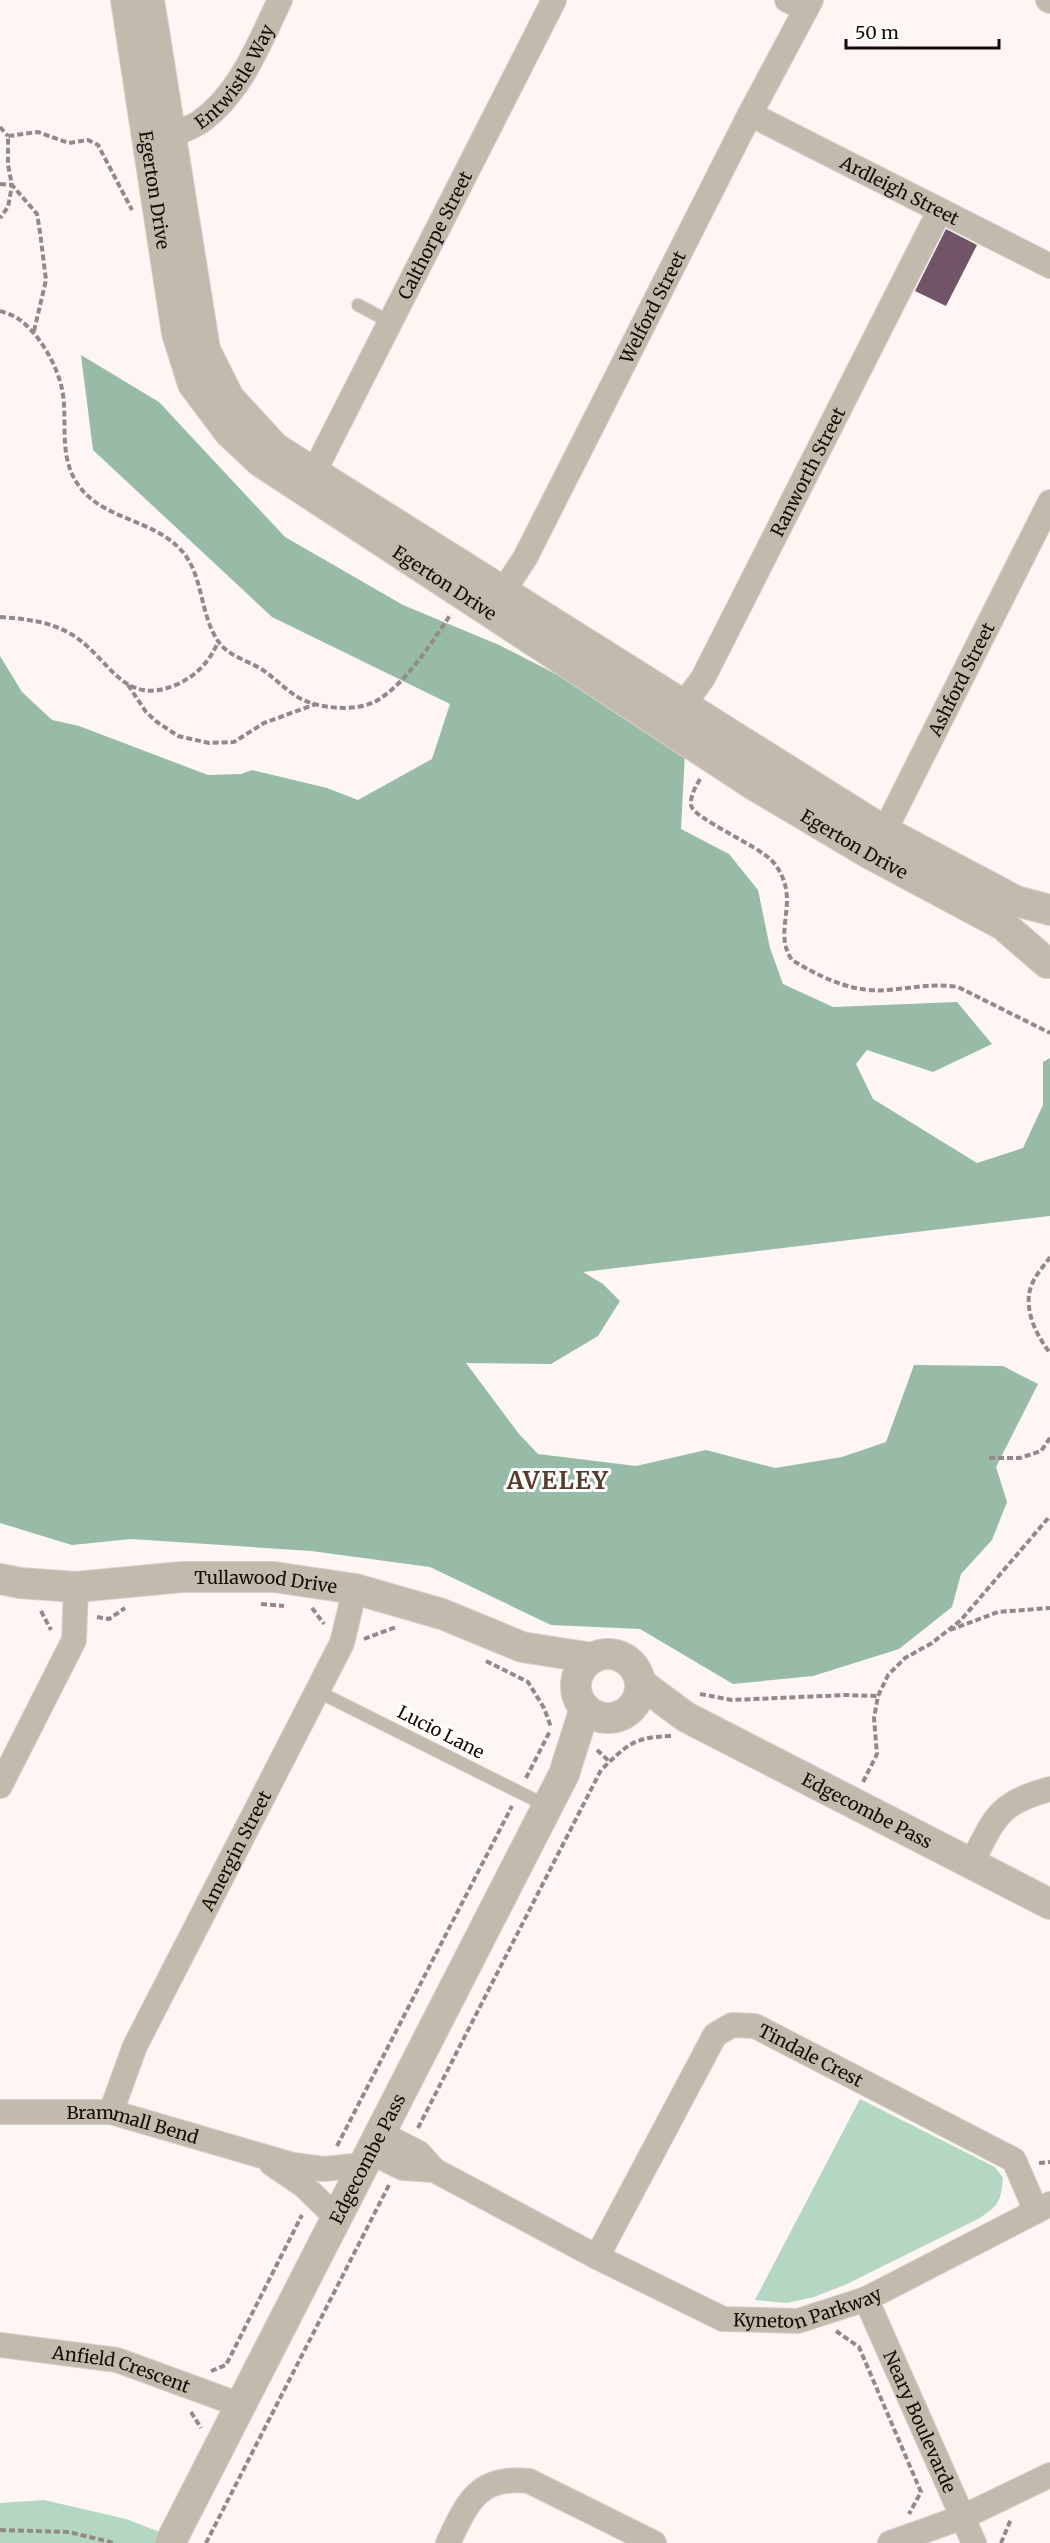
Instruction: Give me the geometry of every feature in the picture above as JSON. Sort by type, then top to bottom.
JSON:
[{"type":"street","name":"Egerton Drive","points":[[126,0],[177,333],[194,384],[228,432],[261,462],[463,595],[497,602],[684,704],[878,843],[1003,925],[1049,966]]},
{"type":"street","name":"Egerton Drive","points":[[149,0],[205,350],[229,398],[275,448],[314,472],[497,602],[666,728],[754,785],[878,843],[1016,901],[1050,910]]},
{"type":"street","name":"Entwistle Way","points":[[171,136],[199,123],[219,106],[238,84],[280,0]]},
{"type":"street","name":"Calthorpe Street","points":[[314,472],[554,0]]},
{"type":"street","name":"Welford Street","points":[[497,602],[525,558],[750,114],[801,3]]},
{"type":"street","name":"Ardleigh Street","points":[[750,114],[1050,266]]},
{"type":"street","name":"Ranworth Street","points":[[666,728],[703,678],[940,210]]},
{"type":"street","name":"Ashford Street","points":[[878,843],[1050,502]]},
{"type":"street","points":[[1049,966],[1045,949],[1050,932]]},
{"type":"street","name":"Tullawood Drive","points":[[0,1579],[76,1601],[182,1577],[274,1577],[355,1589],[442,1614],[522,1647],[592,1658],[613,1654],[632,1664],[596,1719],[522,1647]]},
{"type":"street","name":"Amergin Street","points":[[111,2112],[135,2046],[342,1643],[355,1589]]},
{"type":"street","points":[[0,1786],[74,1640],[76,1601]]},
{"type":"street","points":[[592,1658],[580,1671],[596,1719]]},
{"type":"street","name":"Edgecombe Pass","points":[[170,2543],[564,1774],[596,1719],[681,1726],[853,1803],[1050,1904]]},
{"type":"street","points":[[971,1864],[993,1822],[1004,1808],[1023,1796],[1050,1789]]},
{"type":"street","name":"Tindale Crest","points":[[597,2257],[715,2035],[732,2025],[755,2026],[1014,2160],[1043,2208]]},
{"type":"street","name":"Brammall Bend","points":[[0,2112],[111,2112],[293,2165],[306,2176],[371,2150]]},
{"type":"street","name":"Kyneton Parkway","points":[[371,2150],[403,2157],[419,2153],[434,2170],[597,2257],[723,2319],[798,2321],[866,2299],[1043,2208]]},
{"type":"street","points":[[306,2176],[337,2218]]},
{"type":"street","name":"Neary Boulevarde","points":[[866,2299],[974,2543]]},
{"type":"street","name":"Anfield Crescent","points":[[0,2344],[117,2360],[240,2405]]},
{"type":"street","points":[[890,2543],[963,2517],[1050,2475]]},
{"type":"street","points":[[448,2543],[467,2503],[481,2489],[496,2481],[512,2479],[529,2481],[654,2543]]},
{"type":"lane","points":[[358,305],[390,322]]},
{"type":"lane","name":"Lucio Lane","points":[[317,1691],[547,1807]]},
{"type":"path","points":[[0,127],[8,136],[8,165],[12,185],[8,207],[0,218]]},
{"type":"path","points":[[8,136],[38,132],[69,143],[88,140],[98,145],[134,214]]},
{"type":"path","points":[[0,184],[12,185],[37,214],[46,280],[34,332]]},
{"type":"path","points":[[0,311],[18,318],[34,332],[55,369],[62,389],[63,435],[73,477],[86,496],[99,506],[174,543],[187,557],[196,574],[208,621],[218,642],[226,651],[265,671],[285,689],[316,704],[339,709],[377,701],[396,685],[422,655],[463,595]]},
{"type":"path","points":[[0,617],[33,620],[53,625],[72,635],[92,650],[111,672],[127,684],[146,692],[163,691],[185,680],[205,664],[218,642]]},
{"type":"path","points":[[127,684],[146,712],[157,722],[178,736],[209,743],[234,742],[264,723],[316,704]]},
{"type":"path","points":[[704,772],[693,792],[691,804],[693,810],[701,818],[753,846],[773,862],[787,890],[789,902],[785,941],[792,960],[831,981],[853,988],[886,990],[944,984],[958,987],[1050,1032]]},
{"type":"path","points":[[1050,1257],[1030,1287],[1028,1304],[1034,1327],[1050,1353]]},
{"type":"path","points":[[989,1458],[1020,1458],[1041,1451],[1050,1438]]},
{"type":"path","points":[[853,1803],[877,1754],[874,1718],[878,1696],[888,1676],[905,1658],[961,1620],[1050,1516]]},
{"type":"path","points":[[48,1624],[76,1601],[82,1614],[109,1619],[133,1602]]},
{"type":"path","points":[[256,1604],[290,1606]]},
{"type":"path","points":[[300,1607],[312,1608],[326,1627],[366,1640],[398,1626]]},
{"type":"path","points":[[946,1632],[998,1612],[1050,1608]]},
{"type":"path","points":[[485,1661],[528,1682],[544,1708],[596,1719],[628,1744],[681,1726]]},
{"type":"path","points":[[194,2388],[200,2375],[226,2365],[302,2217],[296,2200],[315,2156],[339,2145],[519,1792],[596,1719]]},
{"type":"path","points":[[206,2543],[601,1770],[596,1719]]},
{"type":"path","points":[[820,2314],[827,2328],[859,2347],[921,2492],[909,2514],[916,2533]]},
{"type":"path","points":[[1001,2543],[1012,2516]]},
{"type":"path","points":[[0,2530],[69,2532],[114,2543]]},
{"type":"green space","points":[[81,355],[159,402],[285,537],[403,605],[499,645],[628,711],[685,753],[681,829],[729,854],[758,890],[770,948],[783,984],[833,1007],[957,1002],[992,1044],[933,1072],[867,1050],[856,1064],[873,1099],[977,1163],[1023,1148],[1043,1105],[1043,1062],[1050,1058],[1050,1216],[583,1272],[603,1284],[620,1301],[598,1336],[551,1364],[466,1363],[519,1434],[538,1454],[636,1466],[706,1450],[775,1468],[842,1457],[886,1442],[914,1365],[1003,1366],[1038,1384],[996,1467],[1007,1502],[992,1540],[961,1574],[952,1607],[899,1649],[813,1676],[733,1684],[640,1629],[551,1625],[430,1567],[311,1551],[131,1539],[72,1545],[0,1523],[0,656],[22,692],[52,720],[79,726],[208,775],[241,774],[252,770],[327,788],[358,800],[432,759],[450,704],[272,617],[93,450]]},
{"type":"green space","points":[[860,2099],[995,2167],[1003,2178],[997,2203],[978,2219],[847,2284],[814,2297],[787,2303],[755,2300]]},
{"type":"green space","points":[[44,2500],[126,2519],[170,2536],[167,2543],[0,2543],[0,2503]]},
{"type":"building","points":[[946,229],[977,245],[946,306],[915,291]]},
{"type":"district","name":"AVELEY","points":[[558,1480]]}]
